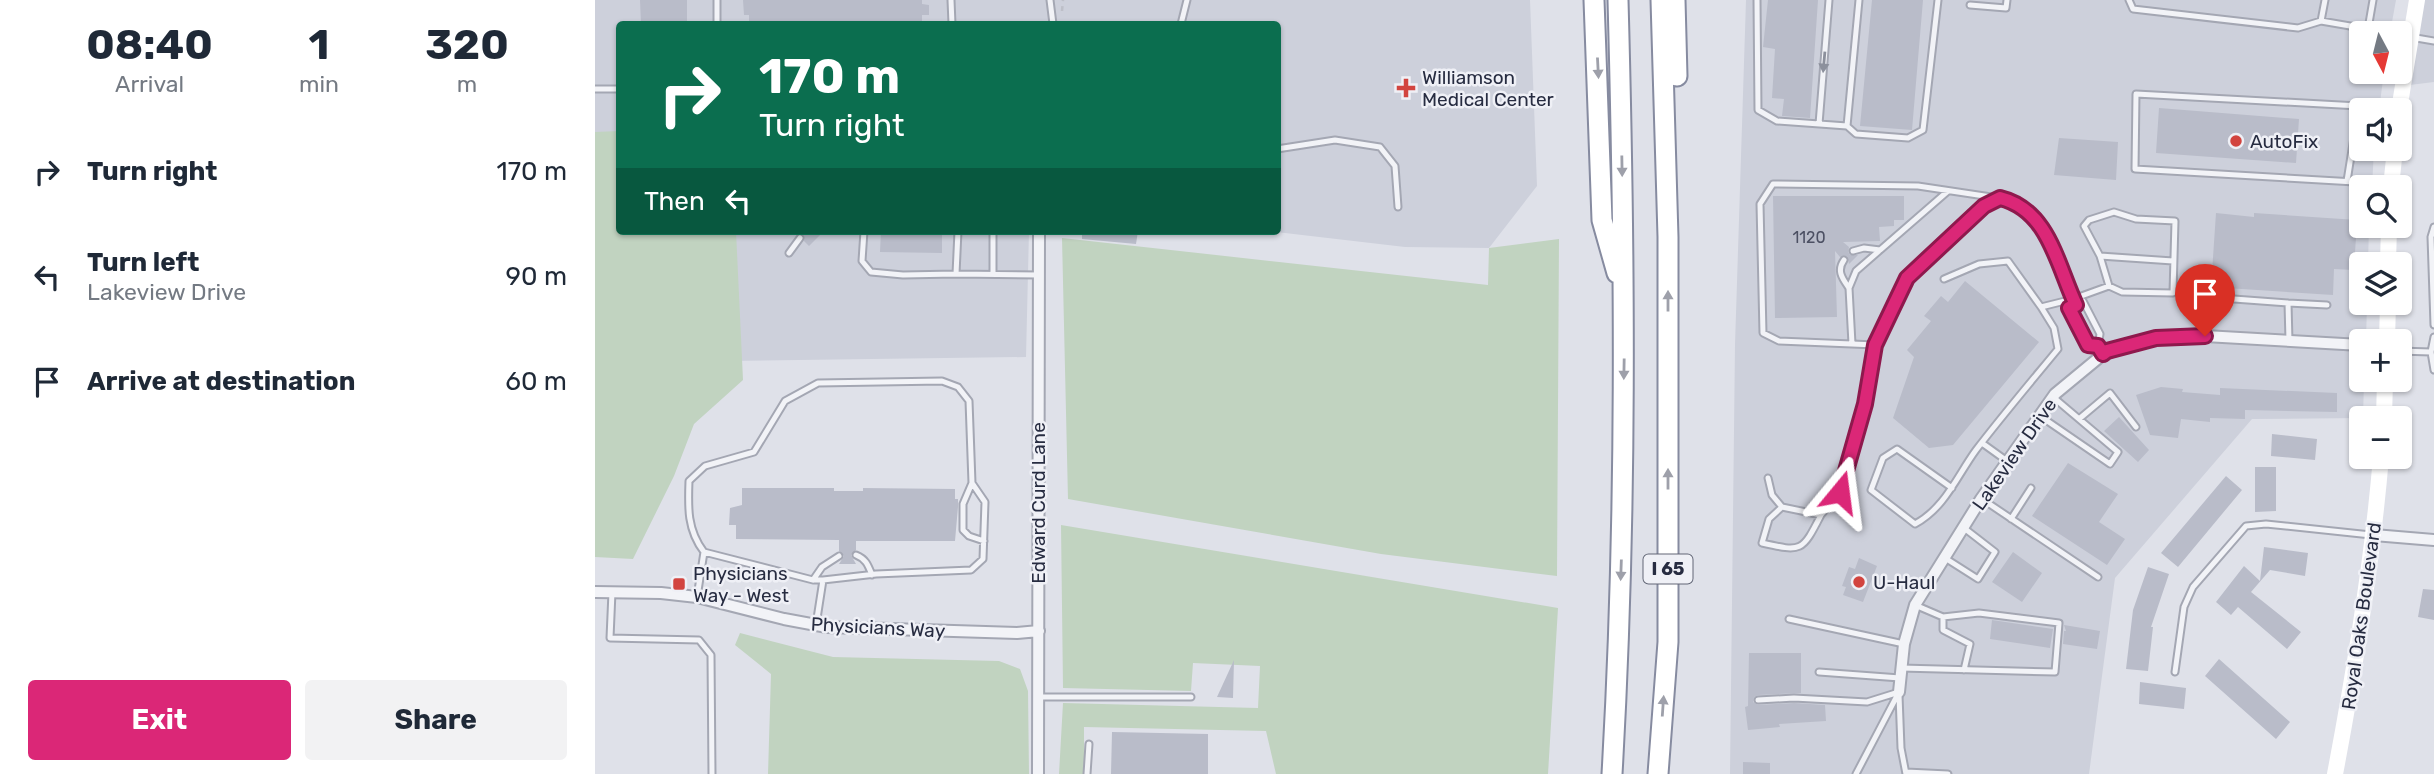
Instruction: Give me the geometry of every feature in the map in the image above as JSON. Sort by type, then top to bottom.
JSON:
[{"type":"highway","points":[[1594,0],[1602,220],[1624,301]]},
{"type":"highway","name":"I 65","points":[[1612,774],[1622,570],[1624,301],[1618,0]]},
{"type":"highway","name":"I 65","points":[[1658,774],[1668,642],[1668,237],[1661,0]]},
{"type":"highway","points":[[1668,237],[1677,87],[1675,0]]},
{"type":"main road","points":[[2410,21],[2417,0]]},
{"type":"main road","name":"Royal Oaks Boulevard","points":[[2335,774],[2374,535],[2380,469]]},
{"type":"street","name":"Edward Curd Lane","points":[[1038,774],[1039,235]]},
{"type":"street","name":"Lakeview Drive","points":[[1899,692],[1904,644],[1915,605],[1981,499],[2039,416],[2053,397],[2100,350],[2107,351],[2156,338],[2205,336],[2349,344]]},
{"type":"street","points":[[2374,535],[2434,540]]},
{"type":"street","name":"Physicians Way","points":[[595,592],[661,593],[697,597],[816,625],[865,629],[1017,633],[1039,631]]},
{"type":"lane","points":[[717,0],[717,21]]},
{"type":"lane","points":[[951,0],[952,21]]},
{"type":"lane","points":[[1050,0],[1053,21]]},
{"type":"lane","points":[[1182,21],[1187,0]]},
{"type":"lane","points":[[1757,0],[1758,110],[1777,121],[1847,126],[1856,134],[1908,138],[1923,130],[1938,0]]},
{"type":"lane","points":[[1819,124],[1829,0]]},
{"type":"lane","points":[[1847,126],[1859,0]]},
{"type":"lane","points":[[1970,5],[2007,8],[2007,0]]},
{"type":"lane","points":[[2129,0],[2133,9],[2298,28],[2321,21],[2349,26]]},
{"type":"lane","points":[[2321,21],[2325,0]]},
{"type":"lane","points":[[2369,21],[2372,0]]},
{"type":"lane","points":[[2412,37],[2434,41]]},
{"type":"lane","points":[[595,89],[616,89]]},
{"type":"lane","points":[[2349,105],[2136,94],[2135,169],[2347,181],[2350,161]]},
{"type":"lane","points":[[1281,148],[1335,140],[1380,147],[1395,166],[1398,207]]},
{"type":"lane","points":[[1875,345],[1779,341],[1763,333],[1760,204],[1773,184],[1918,186],[2014,201],[2028,210],[2044,231],[2075,302]]},
{"type":"lane","points":[[1852,344],[1849,288],[1856,271],[1948,191]]},
{"type":"lane","points":[[1782,508],[1769,519],[1762,543],[1793,550],[1807,542],[1821,515],[1840,492],[1865,404],[1875,345],[1907,278],[1984,206],[2000,198]]},
{"type":"lane","points":[[2115,212],[2136,219],[2175,221],[2173,293],[2122,292],[2109,286],[2100,256],[2084,226],[2089,220],[2115,212]]},
{"type":"lane","points":[[2434,227],[2431,237],[2434,326]]},
{"type":"lane","points":[[864,235],[862,261],[870,272],[903,275],[1039,275]]},
{"type":"lane","points":[[956,274],[958,235]]},
{"type":"lane","points":[[993,235],[993,274]]},
{"type":"lane","points":[[789,253],[800,238]]},
{"type":"lane","points":[[1853,251],[1864,248],[1880,250]]},
{"type":"lane","points":[[2100,256],[2173,261]]},
{"type":"lane","points":[[1844,260],[1841,264],[1841,276],[1849,288]]},
{"type":"lane","points":[[1944,279],[1979,264],[2008,261],[2054,328],[2058,349],[1982,443],[1952,488],[1930,516],[1915,524],[1871,490],[1883,457],[1897,449],[1952,488]]},
{"type":"lane","points":[[2041,307],[2075,302],[2083,301],[2100,334],[2100,350],[2088,345],[2069,308],[2075,302],[2109,286]]},
{"type":"lane","points":[[2205,336],[2207,297],[2327,305]]},
{"type":"lane","points":[[2288,303],[2289,341]]},
{"type":"lane","points":[[2434,337],[2431,352],[2434,370]]},
{"type":"lane","points":[[2412,351],[2431,352]]},
{"type":"lane","points":[[972,483],[985,502],[984,541],[983,559],[971,570],[813,580],[704,552],[695,540],[688,514],[689,481],[705,466],[754,452],[785,401],[818,383],[942,381],[958,387],[969,401],[972,483],[963,504],[963,530],[969,536],[984,541]]},
{"type":"lane","points":[[2079,419],[2110,393],[2136,427]]},
{"type":"lane","points":[[2039,416],[2110,464],[2118,452],[2053,397]]},
{"type":"lane","points":[[1982,443],[2007,461]]},
{"type":"lane","points":[[1767,478],[1772,495],[1782,508],[1821,515]]},
{"type":"lane","points":[[2011,519],[2031,488]]},
{"type":"lane","points":[[1981,499],[2098,577]]},
{"type":"lane","points":[[2175,672],[2184,607],[2193,587],[2246,526],[2266,524],[2374,535]]},
{"type":"lane","points":[[1945,558],[1978,579],[1995,552],[1964,528]]},
{"type":"lane","points":[[697,597],[704,552]]},
{"type":"lane","points":[[856,555],[868,564],[872,575]]},
{"type":"lane","points":[[813,580],[822,567],[839,556]]},
{"type":"lane","points":[[816,625],[823,580]]},
{"type":"lane","points":[[612,592],[610,638],[699,640],[711,654],[712,774]]},
{"type":"lane","points":[[1819,673],[1964,670],[2055,673],[2059,623],[1979,613],[1943,617],[1915,605]]},
{"type":"lane","points":[[1943,617],[1943,630],[1970,644],[1964,670]]},
{"type":"lane","points":[[1789,619],[1904,644]]},
{"type":"lane","points":[[1758,701],[1794,698],[1867,702],[1899,692]]},
{"type":"lane","points":[[1899,692],[1906,773],[1948,774]]},
{"type":"lane","points":[[1856,774],[1899,692]]},
{"type":"lane","points":[[1038,697],[1191,697]]},
{"type":"lane","points":[[1087,774],[1089,744]]},
{"type":"shaded area","name":"Williamson Medical Center","points":[[595,0],[1530,0],[1537,186],[1489,248],[1405,247],[1281,233],[1281,21],[616,21],[616,152],[595,152]]},
{"type":"shaded area","points":[[1746,0],[2396,0],[2392,21],[2349,21],[2349,84],[2382,84],[2381,98],[2349,98],[2349,161],[2373,161],[2373,175],[2349,175],[2349,238],[2369,238],[2368,252],[2349,252],[2349,315],[2367,315],[2366,329],[2349,329],[2349,392],[2364,392],[2363,406],[2349,406],[2349,418],[2252,419],[2115,578],[2089,774],[1730,774],[1735,345]]},
{"type":"shaded area","points":[[2417,0],[2434,0],[2434,82],[2402,86],[2412,84],[2412,29]]},
{"type":"shaded area","points":[[726,235],[1029,235],[1026,357],[726,361]]},
{"type":"green space","points":[[616,131],[616,235],[736,235],[743,380],[694,424],[674,476],[633,559],[595,557],[595,132]]},
{"type":"green space","points":[[1062,238],[1488,285],[1489,248],[1559,239],[1557,576],[1381,554],[1068,499]]},
{"type":"green space","points":[[1061,525],[1558,608],[1548,774],[1276,774],[1266,731],[1084,727],[1084,774],[1059,774],[1063,703],[1258,708],[1260,666],[1193,663],[1191,691],[1063,688]]},
{"type":"green space","points":[[740,633],[833,657],[999,661],[1020,669],[1028,691],[1029,774],[768,774],[771,674],[735,645]]},
{"type":"building","points":[[640,0],[687,0],[687,21],[641,21]]},
{"type":"building","points":[[743,0],[922,0],[922,4],[929,5],[929,15],[922,15],[922,21],[749,21],[749,15],[744,15]]},
{"type":"building","points":[[1768,0],[1818,0],[1810,118],[1782,116],[1784,99],[1772,98],[1775,49],[1763,47]]},
{"type":"building","points":[[1872,0],[1923,0],[1912,130],[1860,126]]},
{"type":"building","points":[[2159,108],[2299,119],[2296,163],[2156,153]]},
{"type":"building","points":[[2059,138],[2118,142],[2116,180],[2054,175]]},
{"type":"building","points":[[1773,196],[1904,196],[1904,220],[1894,220],[1894,226],[1879,227],[1880,241],[1843,242],[1849,247],[1850,255],[1858,255],[1849,264],[1847,256],[1840,257],[1835,251],[1837,317],[1775,318]]},
{"type":"building","points":[[2216,213],[2254,217],[2254,213],[2349,219],[2349,238],[2356,238],[2355,252],[2349,252],[2349,270],[2334,269],[2333,295],[2211,287]]},
{"type":"building","points":[[804,235],[820,235],[809,246],[804,241]]},
{"type":"building","points":[[881,235],[942,235],[942,253],[880,252]]},
{"type":"building","points":[[1082,235],[1137,235],[1136,244],[1082,239]]},
{"type":"building","points":[[1965,281],[2039,342],[1953,445],[1929,448],[1893,418],[1914,357],[1907,350],[1931,321],[1924,316],[1941,296],[1948,302]]},
{"type":"building","points":[[2161,387],[2183,389],[2182,392],[2220,395],[2220,388],[2337,393],[2337,412],[2245,410],[2245,419],[2210,418],[2210,422],[2181,419],[2178,438],[2150,435],[2136,395]]},
{"type":"building","points":[[2119,417],[2149,450],[2138,462],[2104,431]]},
{"type":"building","points":[[2272,434],[2317,439],[2315,460],[2271,456]]},
{"type":"building","points":[[2068,463],[2118,494],[2099,522],[2125,539],[2107,565],[2032,516]]},
{"type":"building","points":[[2255,467],[2276,467],[2276,511],[2255,512]]},
{"type":"building","points":[[2226,476],[2242,490],[2178,567],[2161,553]]},
{"type":"building","points":[[742,488],[834,488],[834,491],[863,491],[863,488],[955,489],[958,507],[955,541],[856,541],[856,550],[851,555],[856,564],[839,564],[844,556],[839,551],[839,540],[736,539],[736,525],[729,525],[730,508],[742,505]]},
{"type":"building","points":[[2264,547],[2308,553],[2305,576],[2270,570],[2251,592],[2301,632],[2287,649],[2238,607],[2231,615],[2216,602],[2244,566],[2260,581]]},
{"type":"building","points":[[2013,552],[2042,573],[2022,602],[1992,582]]},
{"type":"building","points":[[1859,558],[1877,566],[1863,602],[1843,595],[1846,587],[1842,586],[1849,567],[1855,569]]},
{"type":"building","points":[[2148,567],[2169,574],[2151,627],[2148,671],[2126,669],[2133,610]]},
{"type":"building","points":[[2423,589],[2434,590],[2434,620],[2418,617]]},
{"type":"building","points":[[1992,620],[2053,629],[2050,648],[1990,639]]},
{"type":"building","points":[[2064,625],[2100,631],[2097,649],[2063,644],[2066,631]]},
{"type":"building","points":[[1749,653],[1801,653],[1801,693],[1758,695],[1753,702],[1758,705],[1825,705],[1826,721],[1779,724],[1780,727],[1748,730],[1745,707],[1748,706]]},
{"type":"building","points":[[2219,659],[2290,722],[2276,739],[2205,676]]},
{"type":"building","points":[[1234,660],[1233,698],[1217,697]]},
{"type":"building","points":[[2140,682],[2186,688],[2184,709],[2139,704]]},
{"type":"building","points":[[1112,732],[1208,734],[1208,774],[1111,774]]},
{"type":"building","points":[[1743,762],[1770,763],[1770,774],[1743,774]]},
{"type":"place","name":"Williamson Medical Center","points":[[1406,88]]},
{"type":"place","name":"AutoFix","points":[[2236,141]]},
{"type":"place","name":"U-Haul","points":[[1859,582]]},
{"type":"place","name":"Physicians Way - West","points":[[679,584]]},
{"type":"route","points":[[1840,492],[1865,404],[1875,345],[1907,278],[1984,206],[2000,198],[2014,201],[2028,210],[2044,231],[2076,305],[2069,308],[2088,345],[2098,346],[2103,354],[2156,338],[2205,336]]}]
